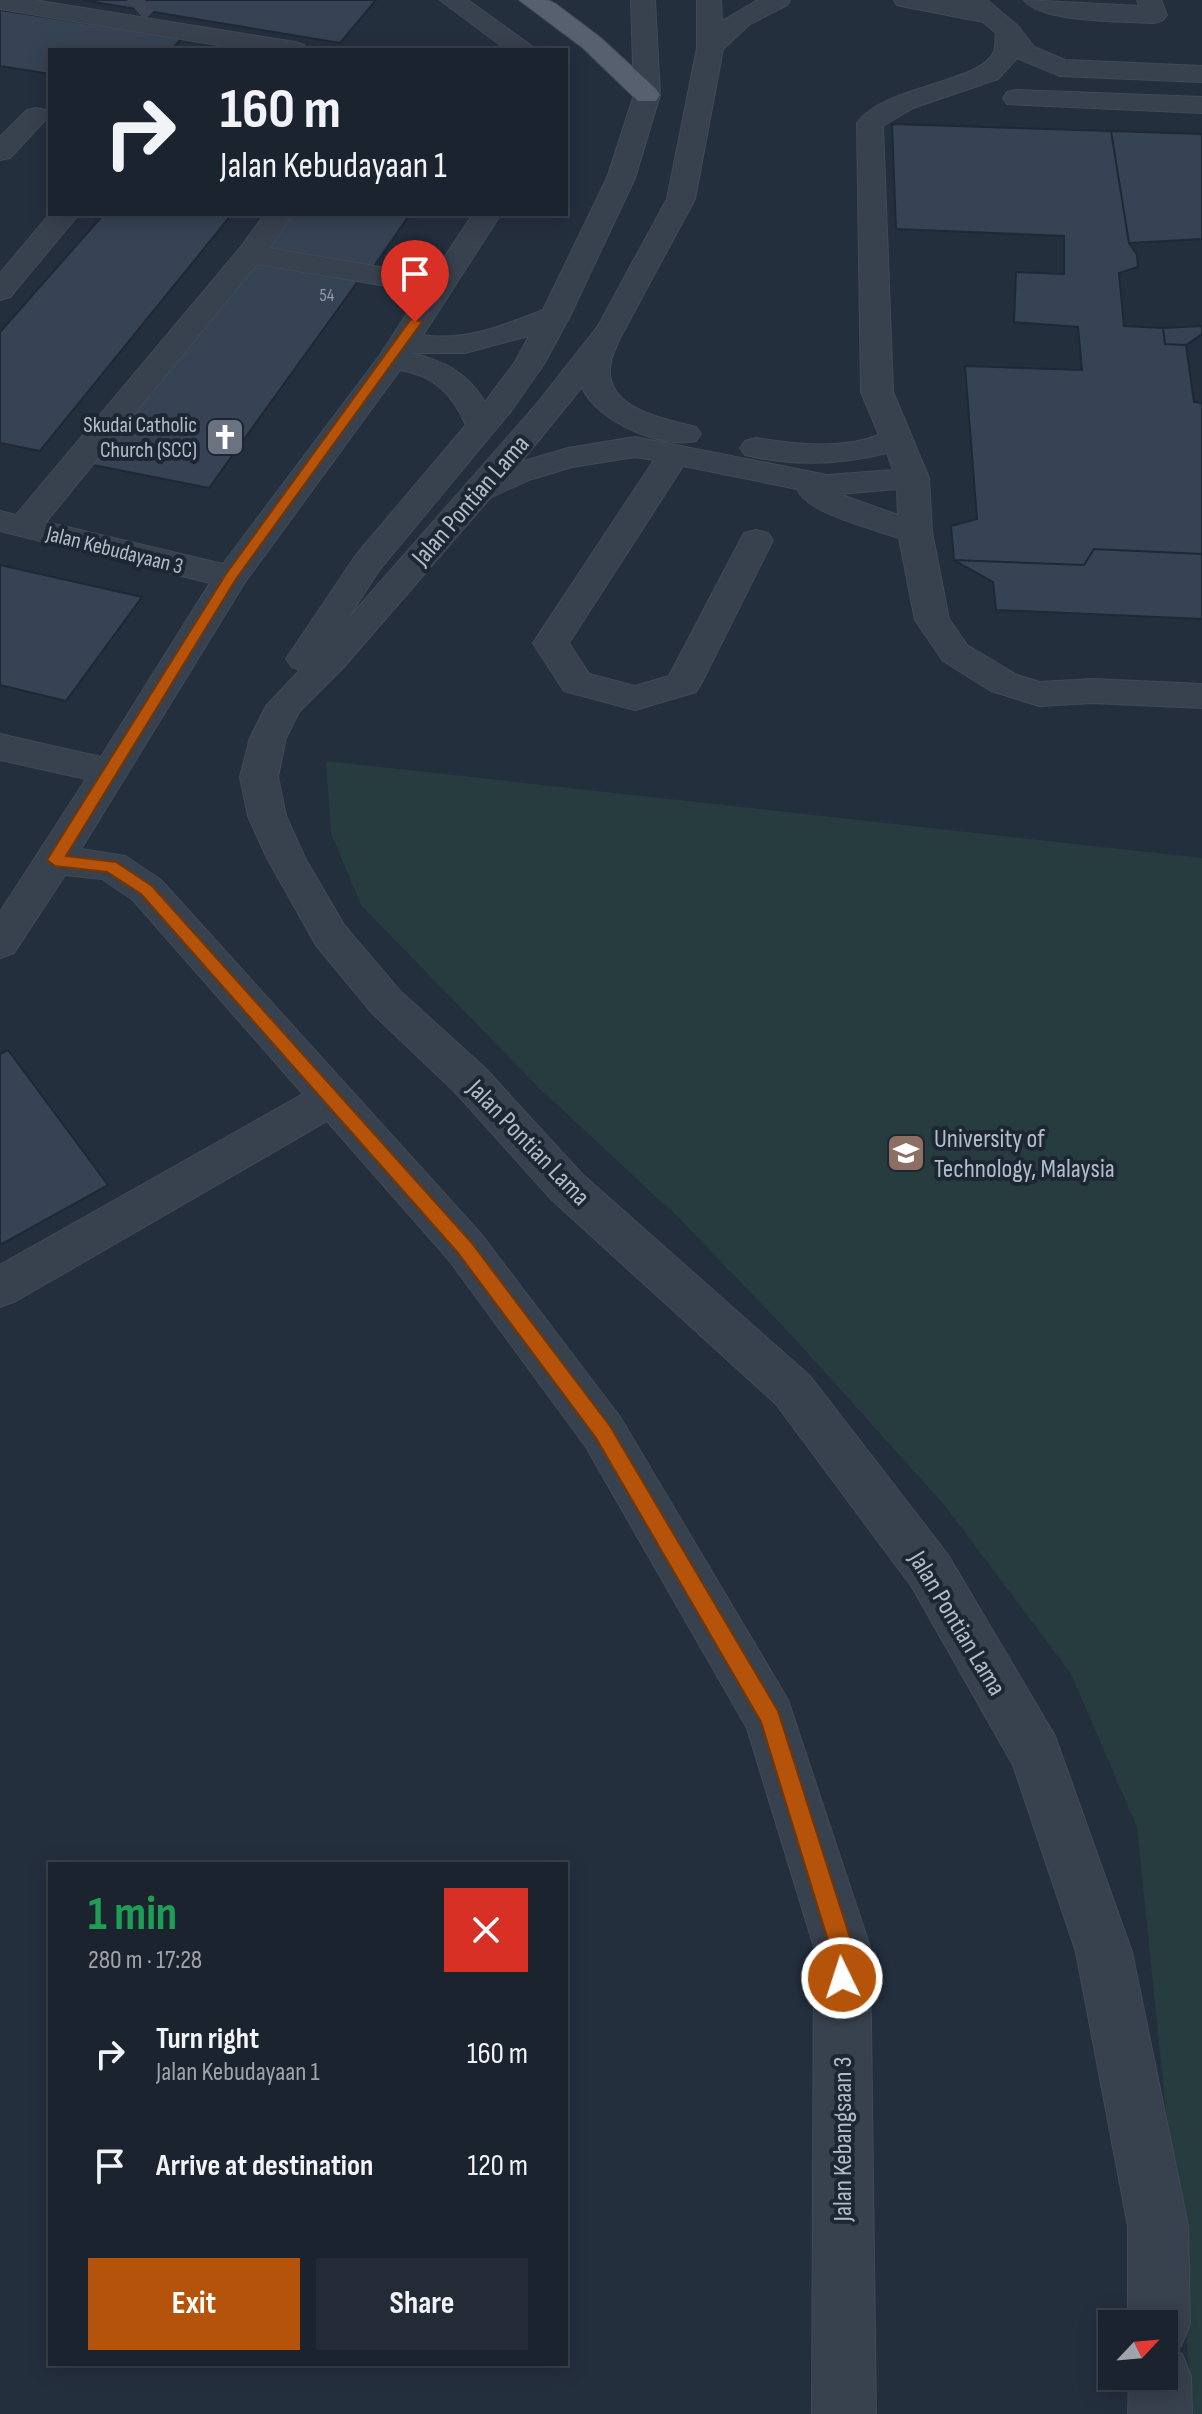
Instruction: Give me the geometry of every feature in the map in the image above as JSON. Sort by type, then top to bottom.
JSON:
[{"type":"main road","points":[[531,0],[556,15],[614,62],[647,95]]},
{"type":"street","points":[[452,0],[521,48]]},
{"type":"street","points":[[284,706],[307,652],[368,562],[529,364],[555,316],[621,178],[647,95],[643,0]]},
{"type":"street","name":"Jalan Pontian Lama","points":[[709,0],[710,48],[681,199],[612,328],[546,413],[331,660],[284,706],[268,738],[259,777],[267,816],[286,858],[330,935],[386,1002],[470,1080],[567,1187],[793,1390],[930,1571],[1036,1754],[1104,1952],[1158,2226],[1159,2310]]},
{"type":"street","points":[[710,48],[741,16],[778,0]]},
{"type":"street","points":[[906,0],[959,8],[1001,24]]},
{"type":"street","points":[[972,0],[1001,24],[1025,52],[1060,68],[1202,74]]},
{"type":"street","points":[[0,2],[128,15],[242,46],[268,48]]},
{"type":"street","points":[[1048,3],[1151,7],[1172,73]]},
{"type":"street","points":[[790,466],[861,409],[870,123],[904,102],[989,73],[1006,55],[1001,24]]},
{"type":"street","points":[[1016,98],[1202,105]]},
{"type":"street","points":[[0,110],[43,117]]},
{"type":"street","points":[[0,152],[43,117]]},
{"type":"street","points":[[0,291],[63,216]]},
{"type":"street","points":[[12,524],[250,254],[278,216]]},
{"type":"street","points":[[0,943],[231,577],[414,352],[439,286],[486,216]]},
{"type":"street","points":[[250,254],[439,286]]},
{"type":"street","points":[[414,352],[491,338],[555,316]]},
{"type":"street","points":[[612,328],[595,357],[595,371],[596,385],[613,410],[646,426],[790,466],[827,485],[913,478]]},
{"type":"street","points":[[414,352],[462,387],[482,425]]},
{"type":"street","points":[[861,409],[896,439],[913,478],[915,532],[932,620],[955,653],[1004,683],[1039,694],[1093,691],[1202,696]]},
{"type":"street","points":[[476,493],[518,473],[568,458],[635,447],[674,455],[790,466],[896,439]]},
{"type":"street","points":[[674,455],[551,643],[577,683],[635,698],[683,684],[756,540]]},
{"type":"street","points":[[790,466],[829,502],[915,532]]},
{"type":"street","name":"Jalan Kebudayaan 3","points":[[12,524],[231,577]]},
{"type":"street","points":[[0,747],[108,771]]},
{"type":"street","name":"Jalan Kebangsaan 3","points":[[55,860],[111,866],[147,890],[465,1247],[603,1432],[770,1718],[842,1947],[844,2414]]},
{"type":"street","points":[[0,1288],[331,1098]]},
{"type":"street","points":[[1160,2390],[1160,2414]]},
{"type":"green space","points":[[326,761],[1202,858],[1202,2414],[1192,2414],[1179,2239],[1137,1827],[1071,1674],[946,1507],[796,1340],[680,1219],[539,1088],[361,905],[331,833]]},
{"type":"building","points":[[82,0],[376,0],[340,43]]},
{"type":"building","points":[[0,10],[182,38],[173,48],[48,48],[48,74],[0,66]]},
{"type":"building","points":[[892,124],[1111,131],[1129,243],[1137,255],[1138,267],[1119,273],[1124,326],[1163,328],[1165,344],[1186,345],[1194,402],[1202,403],[1202,554],[1094,549],[1084,565],[954,560],[951,526],[977,519],[965,366],[1082,370],[1078,327],[1014,322],[1016,272],[1064,274],[1064,236],[896,229]]},
{"type":"building","points":[[1111,131],[1202,134],[1202,239],[1129,243]]},
{"type":"building","points":[[102,216],[230,216],[40,451],[0,443],[0,332]]},
{"type":"building","points":[[287,216],[409,216],[373,268],[262,249]]},
{"type":"building","points":[[250,257],[361,277],[209,488],[88,464]]},
{"type":"building","points":[[1202,326],[1202,334],[1186,345],[1165,344],[1163,328]]},
{"type":"building","points":[[1094,549],[1202,554],[1202,619],[996,610],[993,582],[954,560],[1084,565]]},
{"type":"building","points":[[0,565],[142,597],[66,701],[0,685]]},
{"type":"building","points":[[8,1050],[108,1185],[0,1245],[0,1054]]},
{"type":"tunnel","points":[[135,9],[145,0]]},
{"type":"place","name":"Skudai Catholic Church (SCC)","points":[[225,437]]},
{"type":"place","name":"University of Technology, Malaysia","points":[[906,1153]]},
{"type":"route","points":[[415,322],[392,359],[231,577],[55,860],[111,866],[147,890],[465,1247],[603,1432],[770,1718],[842,1947],[842,1978]]}]
